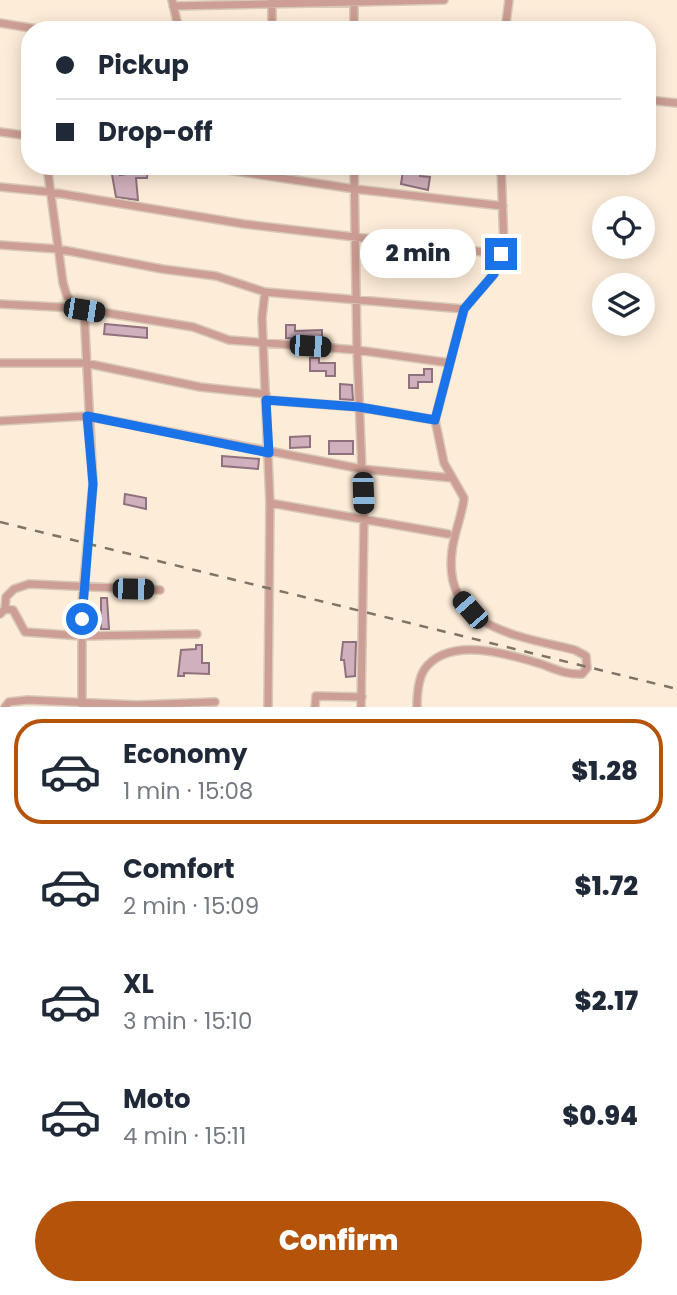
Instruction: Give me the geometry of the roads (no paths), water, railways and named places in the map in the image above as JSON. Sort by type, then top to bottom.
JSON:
[{"type":"street","points":[[177,21],[173,3],[444,0]]},
{"type":"street","points":[[506,21],[509,0]]},
{"type":"street","points":[[354,1],[354,21]]},
{"type":"street","points":[[272,3],[272,21]]},
{"type":"street","points":[[0,23],[21,27]]},
{"type":"street","points":[[656,101],[677,103]]},
{"type":"street","points":[[0,132],[21,135]]},
{"type":"street","points":[[48,175],[66,296],[80,309],[93,484],[84,586],[82,706]]},
{"type":"street","points":[[261,175],[503,206]]},
{"type":"street","points":[[354,175],[357,349],[364,518],[361,707]]},
{"type":"street","points":[[416,707],[423,671],[435,659],[459,650],[493,653],[572,675],[582,674],[587,668],[586,656],[575,650],[487,626],[457,596],[451,578],[452,549],[464,498],[444,463],[435,420],[464,309],[494,274],[504,246],[501,175]]},
{"type":"street","points":[[0,187],[50,192],[244,224],[501,254]]},
{"type":"street","points":[[0,244],[58,249],[162,269],[216,276],[265,292],[356,297],[464,309]]},
{"type":"street","points":[[265,292],[263,342],[270,503],[268,707]]},
{"type":"street","points":[[0,304],[80,309],[193,327],[229,340],[357,349],[450,363]]},
{"type":"street","points":[[0,363],[85,363],[200,387],[359,407],[435,420]]},
{"type":"street","points":[[0,421],[87,416],[362,469],[452,478]]},
{"type":"street","points":[[270,503],[448,534]]},
{"type":"street","points":[[160,590],[29,584],[14,589],[6,597],[3,611],[13,610],[25,632],[82,636],[197,634]]},
{"type":"street","points":[[315,707],[316,696],[362,697]]},
{"type":"street","points":[[5,707],[9,702],[28,700],[82,706],[215,702]]},
{"type":"railway","points":[[0,522],[677,689]]}]
